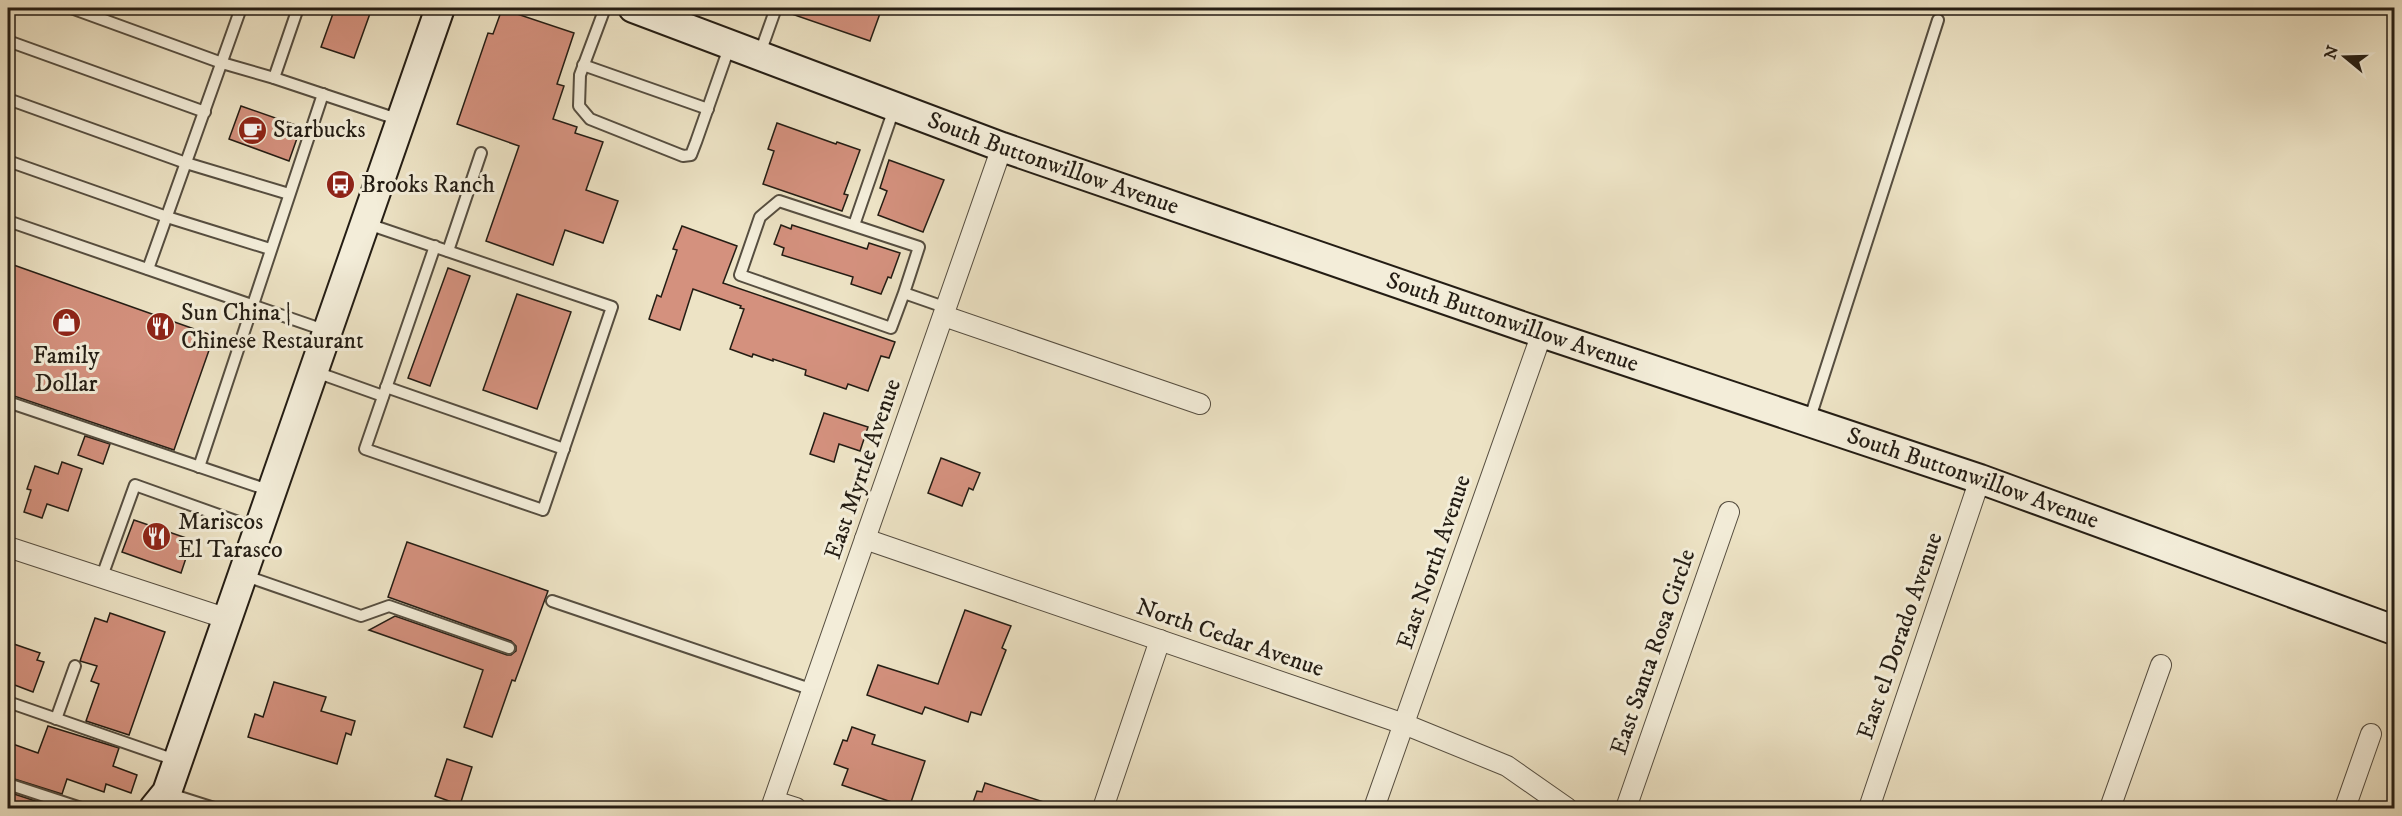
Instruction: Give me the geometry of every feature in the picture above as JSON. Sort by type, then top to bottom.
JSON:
[{"type":"street","points":[[163,803],[440,8]]},
{"type":"street","name":"South Buttonwillow Avenue","points":[[633,8],[1002,147],[1542,333],[1980,479],[2394,630]]},
{"type":"street","name":"East Myrtle Avenue","points":[[773,805],[1002,147]]},
{"type":"street","points":[[946,312],[1200,404]]},
{"type":"street","name":"East North Avenue","points":[[1374,808],[1542,333]]},
{"type":"street","name":"East el Dorado Avenue","points":[[1869,808],[1980,479]]},
{"type":"street","name":"East Santa Rosa Circle","points":[[1626,808],[1729,512]]},
{"type":"street","name":"North Cedar Avenue","points":[[865,539],[1404,724],[1507,766],[1567,808]]},
{"type":"street","points":[[8,548],[228,619]]},
{"type":"street","points":[[1103,808],[1160,640]]},
{"type":"street","points":[[2110,808],[2160,665]]},
{"type":"street","points":[[2345,808],[2372,734]]},
{"type":"street","points":[[773,805],[796,808]]},
{"type":"lane","points":[[70,8],[222,63],[401,120]]},
{"type":"lane","points":[[148,269],[240,8]]},
{"type":"lane","points":[[274,78],[298,8]]},
{"type":"lane","points":[[605,8],[583,65],[578,93],[579,106],[590,119],[683,156],[691,155],[730,45]]},
{"type":"lane","points":[[759,56],[776,8]]},
{"type":"lane","points":[[1809,421],[1938,20]]},
{"type":"lane","points":[[8,41],[205,112]]},
{"type":"lane","points":[[583,65],[708,109]]},
{"type":"lane","points":[[199,467],[255,306],[270,249],[323,94]]},
{"type":"lane","points":[[8,99],[186,163],[289,194]]},
{"type":"lane","points":[[854,225],[894,108]]},
{"type":"lane","points":[[448,251],[481,153]]},
{"type":"lane","points":[[8,161],[167,217],[270,249]]},
{"type":"lane","points":[[779,201],[919,247],[903,293],[891,328],[740,275],[760,218],[779,201]]},
{"type":"lane","points":[[8,221],[327,331]]},
{"type":"lane","points":[[365,223],[435,246],[612,307],[543,510],[365,449],[435,246]]},
{"type":"lane","points":[[903,293],[946,312]]},
{"type":"lane","points":[[313,371],[385,391],[564,449]]},
{"type":"lane","points":[[8,402],[272,491]]},
{"type":"lane","points":[[101,579],[135,485],[258,529]]},
{"type":"lane","points":[[243,575],[361,616],[388,606],[509,648]]},
{"type":"lane","points":[[552,601],[813,690]]},
{"type":"lane","points":[[56,719],[75,666]]},
{"type":"lane","points":[[8,702],[178,761]]},
{"type":"lane","points":[[8,784],[81,808]]},
{"type":"lane","points":[[163,803],[214,808]]},
{"type":"building","points":[[335,8],[372,8],[354,58],[321,47]]},
{"type":"building","points":[[783,8],[882,8],[870,41],[783,11]]},
{"type":"building","points":[[508,11],[574,33],[557,84],[564,86],[553,119],[577,127],[575,133],[603,142],[586,190],[618,201],[603,243],[565,230],[553,265],[486,241],[519,146],[457,124],[488,33],[493,34],[501,12],[507,14]]},
{"type":"building","points":[[241,106],[301,127],[289,161],[229,139]]},
{"type":"building","points":[[777,123],[860,150],[844,194],[848,195],[842,211],[763,184],[774,151],[768,149]]},
{"type":"building","points":[[889,160],[944,180],[923,232],[878,215],[887,191],[880,188]]},
{"type":"building","points":[[781,225],[791,229],[792,225],[867,249],[869,243],[900,253],[891,278],[888,277],[881,294],[851,284],[853,277],[782,255],[784,248],[774,244]]},
{"type":"building","points":[[682,226],[737,246],[723,283],[895,342],[889,358],[881,356],[868,391],[848,384],[846,389],[805,375],[806,370],[753,354],[752,357],[730,349],[744,309],[693,289],[680,330],[649,319],[657,295],[661,297],[677,250],[673,249]]},
{"type":"building","points":[[8,263],[214,336],[174,450],[8,394]]},
{"type":"building","points":[[448,268],[470,276],[430,386],[408,378]]},
{"type":"building","points":[[517,294],[571,312],[537,409],[483,390]]},
{"type":"building","points":[[824,413],[868,427],[860,451],[839,444],[834,462],[810,454]]},
{"type":"building","points":[[85,436],[110,444],[103,464],[78,455]]},
{"type":"building","points":[[941,458],[980,473],[973,490],[969,488],[962,506],[928,493]]},
{"type":"building","points":[[62,462],[82,469],[68,511],[47,504],[42,518],[24,512],[31,490],[27,489],[35,466],[58,474]]},
{"type":"building","points":[[134,520],[192,540],[181,573],[122,552]]},
{"type":"building","points":[[407,542],[548,591],[492,737],[464,727],[483,670],[369,630],[395,616],[507,655],[516,651],[516,646],[511,641],[388,597]]},
{"type":"building","points":[[965,610],[1011,626],[1002,648],[1006,650],[981,715],[971,712],[968,722],[925,707],[922,714],[867,695],[878,665],[938,684]]},
{"type":"building","points":[[110,613],[165,632],[129,735],[86,721],[99,684],[91,681],[97,666],[80,661],[95,618],[107,622]]},
{"type":"building","points":[[8,642],[40,653],[37,660],[44,662],[33,692],[12,684],[14,677],[8,674]]},
{"type":"building","points":[[274,682],[326,697],[321,711],[355,721],[351,735],[346,733],[337,764],[248,737],[255,714],[263,717]]},
{"type":"building","points":[[48,726],[119,748],[113,766],[137,775],[131,793],[106,784],[104,792],[67,779],[62,794],[8,777],[10,743],[38,753]]},
{"type":"building","points":[[852,727],[875,735],[872,744],[925,761],[909,808],[842,785],[848,769],[834,764],[843,740],[847,741]]},
{"type":"building","points":[[447,759],[472,767],[460,805],[435,796]]},
{"type":"building","points":[[985,783],[1053,805],[1053,808],[971,808],[977,791],[982,792]]},
{"type":"building","points":[[8,792],[57,808],[8,808]]},
{"type":"place","name":"Starbucks","points":[[252,130]]},
{"type":"place","name":"Brooks Ranch","points":[[340,185]]},
{"type":"place","name":"Family Dollar","points":[[66,323]]},
{"type":"place","name":"Sun China | Chinese Restaurant","points":[[160,327]]},
{"type":"place","name":"Mariscos El Tarasco","points":[[157,536]]}]
